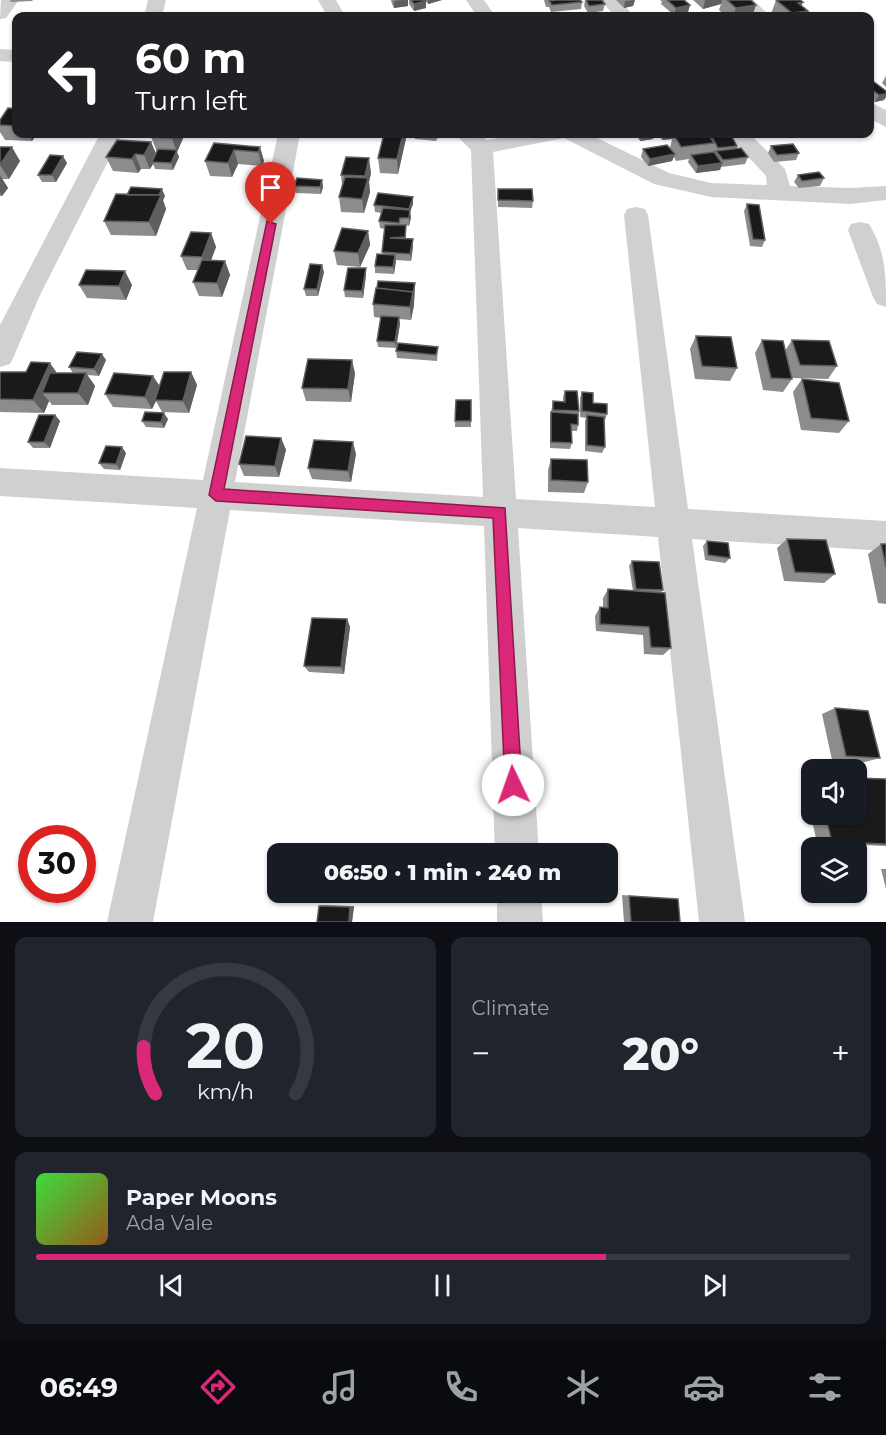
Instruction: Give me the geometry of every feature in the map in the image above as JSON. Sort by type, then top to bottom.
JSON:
[{"type":"street","points":[[0,14],[10,0]]},
{"type":"street","points":[[609,0],[621,12]]},
{"type":"street","points":[[742,0],[756,12]]},
{"type":"street","points":[[874,111],[886,121]]},
{"type":"street","points":[[0,356],[27,295],[109,138]]},
{"type":"street","points":[[130,922],[288,138]]},
{"type":"street","points":[[509,138],[474,141],[500,512],[516,843]]},
{"type":"street","points":[[581,138],[662,179],[711,190],[850,196],[886,193]]},
{"type":"street","points":[[742,138],[777,174],[779,192]]},
{"type":"street","points":[[636,215],[722,922]]},
{"type":"street","points":[[860,230],[886,297]]},
{"type":"street","points":[[0,482],[886,536]]},
{"type":"street","points":[[519,903],[520,922]]},
{"type":"building","points":[[411,0],[425,0],[426,1],[414,4]]},
{"type":"building","points":[[580,0],[582,2],[552,5],[549,1]]},
{"type":"building","points":[[586,0],[602,0],[605,4],[589,6]]},
{"type":"building","points":[[667,0],[684,0],[690,5],[676,8]]},
{"type":"building","points":[[727,0],[751,0],[756,5],[736,8]]},
{"type":"building","points":[[776,0],[800,0],[803,2],[798,3],[808,11],[791,12]]},
{"type":"building","points":[[874,82],[886,91],[886,94],[879,95],[874,91]]},
{"type":"building","points":[[8,108],[12,108],[12,126],[0,125],[0,120]]},
{"type":"building","points":[[383,138],[402,138],[397,159],[378,158]]},
{"type":"building","points":[[676,138],[711,138],[714,143],[681,147]]},
{"type":"building","points":[[713,138],[733,138],[737,146],[718,148]]},
{"type":"building","points":[[117,140],[151,142],[144,155],[135,154],[132,159],[106,157]]},
{"type":"building","points":[[214,143],[260,147],[258,152],[234,150],[228,163],[205,161]]},
{"type":"building","points":[[793,144],[799,153],[777,155],[771,146]]},
{"type":"building","points":[[667,145],[675,154],[650,159],[643,149]]},
{"type":"building","points":[[0,147],[12,147],[0,165]]},
{"type":"building","points":[[741,148],[748,157],[723,160],[716,151]]},
{"type":"building","points":[[158,149],[177,150],[171,163],[152,162]]},
{"type":"building","points":[[714,152],[722,163],[698,166],[691,155]]},
{"type":"building","points":[[50,155],[63,156],[52,175],[38,175]]},
{"type":"building","points":[[346,157],[369,158],[365,176],[341,175]]},
{"type":"building","points":[[819,172],[824,178],[802,181],[798,175]]},
{"type":"building","points":[[345,177],[368,178],[362,199],[339,197]]},
{"type":"building","points":[[297,178],[322,180],[320,187],[294,186]]},
{"type":"building","points":[[131,187],[162,189],[159,195],[127,195]]},
{"type":"building","points":[[498,189],[532,189],[533,201],[498,200]]},
{"type":"building","points":[[378,193],[413,197],[409,209],[374,205]]},
{"type":"building","points":[[116,194],[161,195],[149,222],[104,221]]},
{"type":"building","points":[[747,204],[759,205],[765,240],[753,239]]},
{"type":"building","points":[[383,208],[410,210],[409,218],[400,218],[399,223],[379,221]]},
{"type":"building","points":[[385,225],[406,225],[405,237],[390,238],[413,239],[410,254],[382,252]]},
{"type":"building","points":[[342,228],[368,231],[358,253],[334,251]]},
{"type":"building","points":[[191,232],[211,233],[202,257],[181,256]]},
{"type":"building","points":[[377,254],[395,255],[393,267],[375,266]]},
{"type":"building","points":[[202,260],[225,261],[217,283],[193,282]]},
{"type":"building","points":[[310,264],[322,265],[317,289],[304,289]]},
{"type":"building","points":[[348,268],[366,268],[362,291],[344,290]]},
{"type":"building","points":[[86,270],[125,271],[119,286],[79,285]]},
{"type":"building","points":[[378,281],[415,283],[413,293],[377,288]]},
{"type":"building","points":[[376,288],[413,292],[410,307],[373,304]]},
{"type":"building","points":[[381,316],[399,317],[395,342],[377,341]]},
{"type":"building","points":[[696,336],[731,337],[737,368],[702,366]]},
{"type":"building","points":[[762,340],[783,341],[792,379],[771,378]]},
{"type":"building","points":[[792,340],[829,341],[837,366],[800,365]]},
{"type":"building","points":[[398,343],[438,347],[436,355],[396,351]]},
{"type":"building","points":[[77,352],[102,354],[94,369],[69,367]]},
{"type":"building","points":[[308,359],[352,360],[348,389],[302,388]]},
{"type":"building","points":[[31,362],[50,363],[33,400],[0,399],[1,372],[26,372]]},
{"type":"building","points":[[164,372],[191,372],[183,401],[155,400]]},
{"type":"building","points":[[50,373],[86,373],[78,393],[42,393]]},
{"type":"building","points":[[114,373],[153,376],[145,397],[105,394]]},
{"type":"building","points":[[802,379],[839,383],[849,421],[811,418]]},
{"type":"building","points":[[565,391],[577,391],[579,411],[553,410],[553,401],[565,402]]},
{"type":"building","points":[[582,392],[593,393],[593,403],[607,404],[607,414],[582,411]]},
{"type":"building","points":[[456,400],[471,400],[471,421],[455,421]]},
{"type":"building","points":[[145,412],[164,413],[161,422],[142,421]]},
{"type":"building","points":[[551,412],[578,414],[578,425],[571,424],[572,443],[551,442]]},
{"type":"building","points":[[39,415],[55,415],[44,442],[28,442]]},
{"type":"building","points":[[587,415],[604,417],[605,447],[587,445]]},
{"type":"building","points":[[246,436],[281,438],[275,466],[239,464]]},
{"type":"building","points":[[314,440],[353,442],[348,471],[308,468]]},
{"type":"building","points":[[106,446],[122,447],[116,464],[99,463]]},
{"type":"building","points":[[551,459],[587,460],[588,482],[551,480]]},
{"type":"building","points":[[787,539],[826,540],[835,574],[795,572]]},
{"type":"building","points":[[707,541],[728,543],[730,558],[708,555]]},
{"type":"building","points":[[881,544],[886,544],[886,567]]},
{"type":"building","points":[[632,561],[659,562],[663,590],[636,589]]},
{"type":"building","points":[[608,589],[665,593],[671,648],[651,647],[649,627],[600,624],[600,607],[608,608]]},
{"type":"building","points":[[312,618],[347,619],[341,667],[304,666]]},
{"type":"building","points":[[835,708],[868,711],[880,758],[846,756]]},
{"type":"building","points":[[867,778],[886,779],[886,844],[867,843],[867,837],[831,837],[828,825],[867,825]]},
{"type":"building","points":[[629,896],[678,899],[680,922],[631,922]]},
{"type":"building","points":[[319,906],[350,907],[349,922],[317,922]]},
{"type":"route","points":[[271,224],[216,495],[500,512],[513,785]]}]
